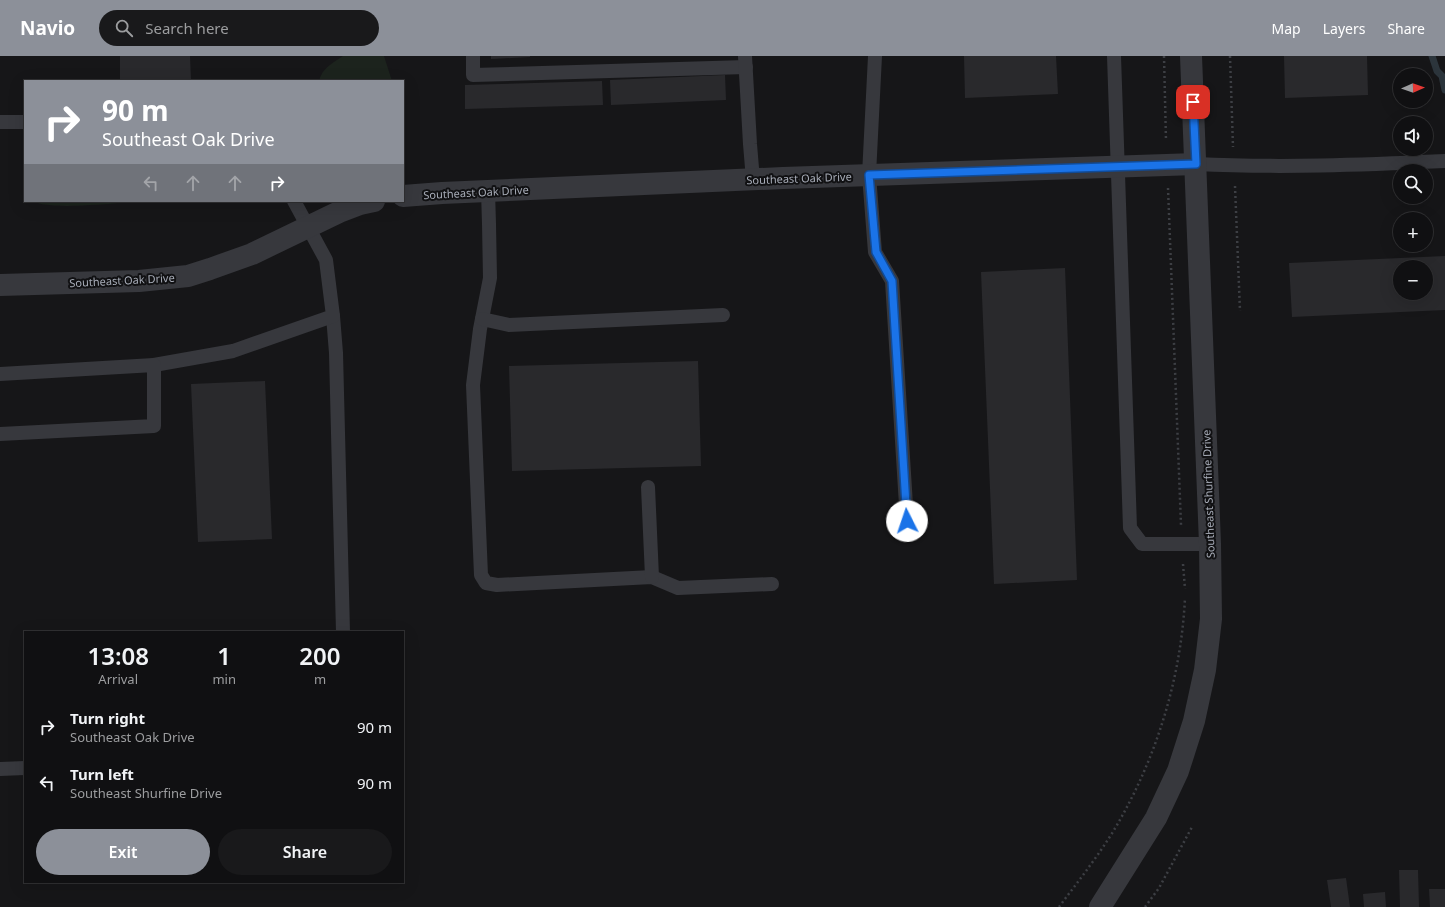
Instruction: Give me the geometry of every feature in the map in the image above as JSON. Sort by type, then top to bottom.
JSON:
[{"type":"street","name":"Southeast Shurfine Drive","points":[[1100,907],[1156,818],[1178,771],[1194,721],[1205,670],[1211,618],[1210,544],[1191,56]]},
{"type":"street","name":"Southeast Oak Drive","points":[[404,196],[869,175],[1196,164]]},
{"type":"street","name":"Southeast Oak Drive","points":[[0,285],[139,281],[188,276],[252,254],[339,212],[369,202]]},
{"type":"lane","points":[[473,56],[474,75],[746,61],[753,180]]},
{"type":"lane","points":[[875,56],[869,175],[876,252],[892,281],[907,521]]},
{"type":"lane","points":[[1114,56],[1130,528],[1142,544],[1210,544]]},
{"type":"lane","points":[[0,122],[24,122]]},
{"type":"lane","points":[[1196,164],[1234,166],[1347,165],[1445,161]]},
{"type":"lane","points":[[488,191],[490,224],[490,278],[482,319],[473,384],[481,575],[486,583],[497,584],[652,577],[678,588],[772,584]]},
{"type":"lane","points":[[295,202],[326,260],[333,316],[336,353],[343,631]]},
{"type":"lane","points":[[482,319],[509,325],[723,315]]},
{"type":"lane","points":[[0,374],[154,365],[233,351],[333,316]]},
{"type":"lane","points":[[0,434],[154,426],[154,365]]},
{"type":"lane","points":[[648,487],[652,577]]},
{"type":"lane","points":[[0,769],[24,768]]},
{"type":"path","points":[[1059,907],[1098,855],[1116,826],[1138,785],[1156,743],[1167,706],[1178,664],[1184,624],[1185,595],[1167,165],[1164,56]]},
{"type":"path","points":[[1145,907],[1162,882],[1192,827]]},
{"type":"shaded area","points":[[343,56],[384,56],[392,80],[319,80],[325,69]]},
{"type":"shaded area","points":[[35,202],[164,202],[63,206],[40,204]]},
{"type":"building","points":[[120,56],[190,56],[191,80],[120,80]]},
{"type":"building","points":[[491,56],[530,56],[530,57],[491,59]]},
{"type":"building","points":[[964,56],[1056,56],[1058,94],[965,98]]},
{"type":"building","points":[[1284,56],[1367,56],[1368,95],[1285,98]]},
{"type":"building","points":[[725,75],[726,100],[611,105],[610,80]]},
{"type":"building","points":[[602,81],[603,105],[465,109],[465,85]]},
{"type":"building","points":[[1445,256],[1445,310],[1292,317],[1289,263]]},
{"type":"building","points":[[1065,268],[1077,580],[994,584],[981,272]]},
{"type":"building","points":[[698,361],[701,466],[512,471],[509,366]]},
{"type":"building","points":[[265,381],[272,539],[198,542],[191,384]]},
{"type":"building","points":[[1399,870],[1418,870],[1419,907],[1400,907]]},
{"type":"building","points":[[1346,878],[1350,907],[1331,907],[1327,880]]},
{"type":"building","points":[[1429,889],[1445,889],[1445,907],[1430,907]]},
{"type":"building","points":[[1385,892],[1386,907],[1364,907],[1363,894]]},
{"type":"waterway","points":[[1432,56],[1437,71],[1442,76],[1445,90]]},
{"type":"route","points":[[907,521],[892,281],[876,252],[869,175],[1196,164],[1193,102]]}]
